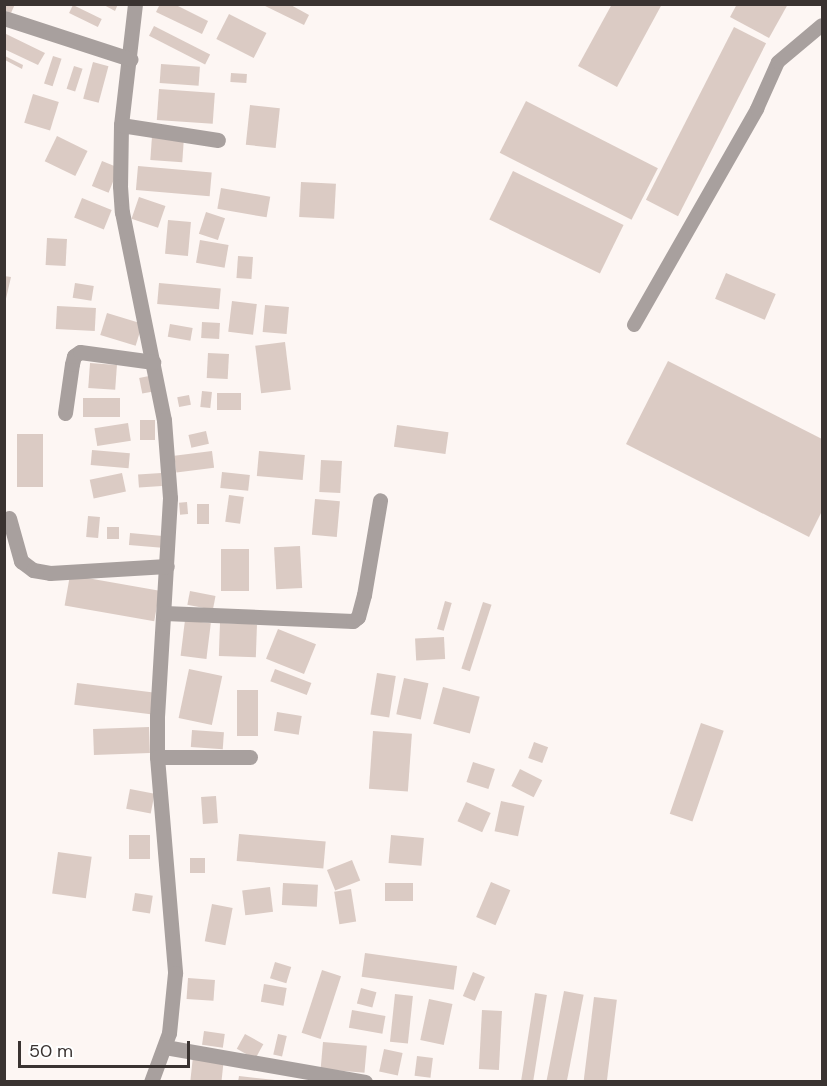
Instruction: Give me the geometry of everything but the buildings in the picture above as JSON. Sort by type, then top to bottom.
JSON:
[{"type":"street","points":[[135,4],[121,125],[122,212],[164,420],[170,498],[157,716],[157,757],[174,973],[165,1047],[152,1082]]},
{"type":"street","points":[[4,18],[130,59]]},
{"type":"street","points":[[121,125],[218,140]]},
{"type":"street","points":[[65,413],[72,364],[75,356],[80,352],[153,362]]},
{"type":"street","points":[[164,613],[353,621],[358,617],[364,595],[380,500]]},
{"type":"street","points":[[9,518],[21,561],[33,570],[50,573],[167,566]]},
{"type":"street","points":[[157,757],[250,757]]},
{"type":"street","points":[[165,1047],[365,1082]]},
{"type":"lane","points":[[634,325],[757,109],[778,62],[822,25]]}]
